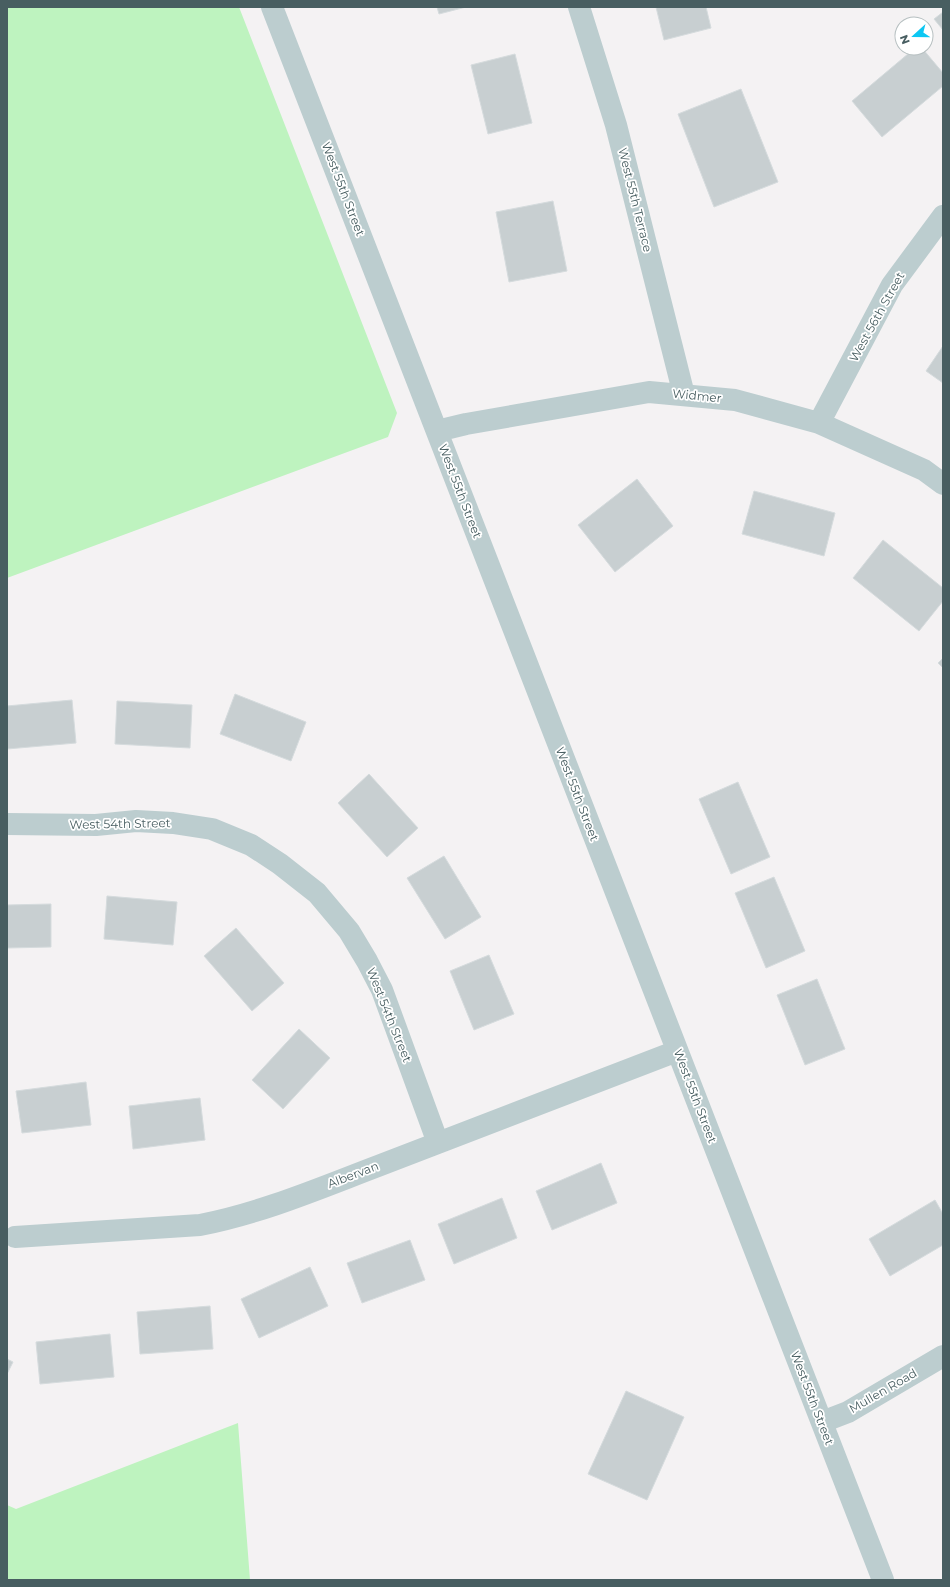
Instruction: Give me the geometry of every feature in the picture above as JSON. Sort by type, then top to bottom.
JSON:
[{"type":"street","name":"West 55th Street","points":[[272,7],[883,1580]]},
{"type":"street","name":"West 55th Terrace","points":[[579,7],[616,125],[684,395]]},
{"type":"street","name":"West 56th Street","points":[[819,423],[892,285],[943,216]]},
{"type":"street","name":"Widmer","points":[[437,431],[466,424],[649,392],[735,400],[819,423],[924,470],[943,484]]},
{"type":"street","name":"West 54th Street","points":[[7,824],[96,825],[136,821],[173,823],[212,829],[251,845],[280,864],[317,893],[349,931],[368,961],[382,990],[438,1143]]},
{"type":"street","name":"Albervan","points":[[15,1237],[200,1225],[229,1220],[438,1143],[677,1051]]},
{"type":"street","name":"Mullen Road","points":[[822,1422],[848,1412],[943,1356]]},
{"type":"green space","points":[[7,7],[239,7],[397,413],[388,437],[7,578]]},
{"type":"green space","points":[[238,1423],[250,1580],[7,1580],[7,1505],[16,1509]]},
{"type":"building","points":[[437,7],[466,7],[439,14]]},
{"type":"building","points":[[656,7],[706,7],[711,28],[664,40]]},
{"type":"building","points":[[943,12],[943,30],[934,19]]},
{"type":"building","points":[[515,54],[532,123],[488,134],[471,65]]},
{"type":"building","points":[[905,56],[929,56],[943,73],[943,86],[882,137],[852,101]]},
{"type":"building","points":[[741,89],[778,182],[714,207],[678,114]]},
{"type":"building","points":[[553,201],[567,271],[509,282],[496,212]]},
{"type":"building","points":[[943,346],[943,383],[926,371]]},
{"type":"building","points":[[637,479],[673,526],[615,572],[578,525]]},
{"type":"building","points":[[754,491],[835,513],[824,556],[742,534]]},
{"type":"building","points":[[883,540],[943,588],[943,601],[919,631],[853,578]]},
{"type":"building","points":[[943,658],[943,668],[938,663]]},
{"type":"building","points":[[235,694],[306,722],[291,761],[220,734]]},
{"type":"building","points":[[72,700],[76,743],[7,749],[7,706]]},
{"type":"building","points":[[117,701],[192,705],[190,748],[115,744]]},
{"type":"building","points":[[369,774],[418,828],[387,857],[338,803]]},
{"type":"building","points":[[738,782],[770,857],[731,874],[699,799]]},
{"type":"building","points":[[444,856],[481,917],[445,939],[407,878]]},
{"type":"building","points":[[774,877],[805,951],[766,968],[735,893]]},
{"type":"building","points":[[107,896],[177,902],[173,945],[104,939]]},
{"type":"building","points":[[51,904],[51,947],[7,948],[7,905]]},
{"type":"building","points":[[236,928],[284,983],[252,1011],[204,956]]},
{"type":"building","points":[[489,955],[514,1014],[474,1030],[450,971]]},
{"type":"building","points":[[817,979],[845,1049],[805,1065],[777,995]]},
{"type":"building","points":[[299,1029],[330,1058],[283,1109],[252,1080]]},
{"type":"building","points":[[86,1082],[91,1125],[22,1133],[16,1091]]},
{"type":"building","points":[[200,1098],[205,1140],[133,1149],[129,1106]]},
{"type":"building","points":[[601,1163],[617,1203],[552,1230],[536,1191]]},
{"type":"building","points":[[502,1198],[517,1238],[454,1264],[438,1224]]},
{"type":"building","points":[[935,1200],[943,1214],[943,1245],[890,1276],[869,1239]]},
{"type":"building","points":[[410,1240],[425,1280],[362,1303],[347,1263]]},
{"type":"building","points":[[310,1267],[328,1306],[259,1338],[241,1299]]},
{"type":"building","points":[[210,1306],[213,1349],[140,1354],[137,1312]]},
{"type":"building","points":[[110,1334],[114,1377],[40,1384],[36,1342]]},
{"type":"building","points":[[7,1359],[13,1362],[7,1374]]},
{"type":"building","points":[[626,1391],[684,1417],[647,1500],[588,1474]]}]
